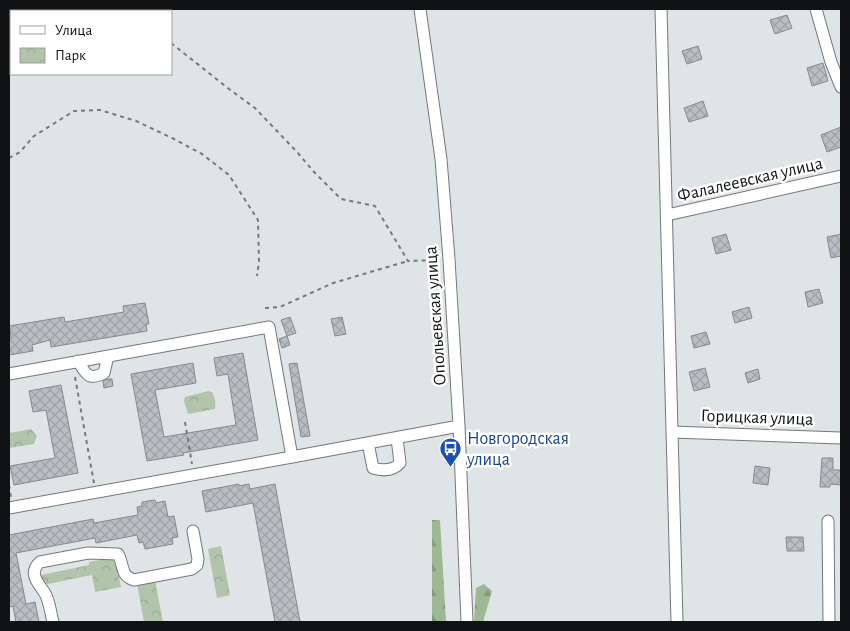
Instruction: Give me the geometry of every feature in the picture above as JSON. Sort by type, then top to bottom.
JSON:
[{"type":"street","name":"Опольевская улица","points":[[420,9],[441,159],[449,259],[468,622]]},
{"type":"street","points":[[661,9],[677,622]]},
{"type":"street","points":[[816,9],[831,62],[841,87]]},
{"type":"street","name":"Фалалеевская улица","points":[[667,215],[841,176]]},
{"type":"street","points":[[9,374],[268,327],[292,457]]},
{"type":"street","points":[[75,362],[88,376],[101,375],[106,370],[108,356]]},
{"type":"street","points":[[9,508],[459,426]]},
{"type":"street","name":"Горицкая улица","points":[[672,432],[841,438]]},
{"type":"street","points":[[368,443],[373,468],[388,470],[400,463],[397,438]]},
{"type":"street","points":[[828,521],[828,622]]},
{"type":"street","points":[[53,622],[46,595],[38,586],[34,571],[40,562],[88,553],[113,553],[118,554],[121,559],[124,574],[127,578],[134,580],[192,569],[197,565],[198,559],[193,531]]},
{"type":"path","points":[[172,44],[255,108],[340,199],[375,206],[408,261]]},
{"type":"path","points":[[9,158],[20,152],[34,136],[74,111],[100,110],[136,121],[172,138],[202,154],[229,175],[258,220],[259,262],[257,276]]},
{"type":"path","points":[[265,308],[280,307],[333,283],[408,261],[449,259]]},
{"type":"path","points":[[75,362],[96,492]]},
{"type":"path","points":[[185,422],[194,474]]},
{"type":"green space","points":[[208,391],[212,392],[214,396],[215,409],[188,414],[184,401],[185,397]]},
{"type":"green space","points":[[31,429],[37,436],[34,444],[9,448],[9,433]]},
{"type":"green space","points":[[432,520],[440,520],[446,622],[432,622]]},
{"type":"green space","points":[[221,546],[230,595],[217,598],[208,549]]},
{"type":"green space","points":[[115,557],[121,587],[95,592],[92,575],[43,585],[41,575],[89,565],[89,562]]},
{"type":"green space","points":[[155,580],[163,622],[144,622],[137,584]]},
{"type":"green space","points":[[484,584],[492,591],[483,622],[474,622],[476,588]]},
{"type":"building","points":[[787,15],[792,28],[775,34],[770,20]]},
{"type":"building","points":[[698,46],[702,59],[687,64],[682,51]]},
{"type":"building","points":[[823,63],[828,81],[812,86],[807,68]]},
{"type":"building","points":[[703,101],[708,116],[689,122],[684,108]]},
{"type":"building","points":[[841,127],[841,147],[827,152],[821,135]]},
{"type":"building","points":[[726,234],[731,250],[716,254],[712,238]]},
{"type":"building","points":[[841,234],[841,256],[831,258],[827,237]]},
{"type":"building","points":[[819,289],[823,303],[808,307],[805,292]]},
{"type":"building","points":[[145,303],[149,324],[146,324],[147,331],[51,347],[50,340],[32,345],[33,351],[9,355],[9,337],[11,336],[9,326],[64,317],[65,322],[124,312],[123,306]]},
{"type":"building","points":[[749,307],[752,318],[735,323],[732,312]]},
{"type":"building","points":[[290,317],[296,333],[287,336],[281,320]]},
{"type":"building","points":[[342,317],[346,334],[335,336],[331,319]]},
{"type":"building","points":[[706,332],[710,344],[694,348],[691,336]]},
{"type":"building","points":[[287,336],[290,345],[282,348],[279,339]]},
{"type":"building","points":[[243,353],[258,440],[147,461],[131,374],[193,363],[196,383],[155,390],[164,437],[236,425],[228,374],[217,376],[214,358]]},
{"type":"building","points":[[297,363],[310,436],[301,437],[289,364]]},
{"type":"building","points":[[705,368],[710,387],[694,391],[689,372]]},
{"type":"building","points":[[758,369],[760,379],[748,383],[745,373]]},
{"type":"building","points":[[112,379],[113,386],[104,388],[103,381]]},
{"type":"building","points":[[61,385],[78,473],[14,485],[10,466],[55,458],[46,410],[33,412],[29,391]]},
{"type":"building","points":[[822,458],[833,458],[833,470],[841,470],[841,485],[830,484],[830,487],[820,487]]},
{"type":"building","points":[[755,466],[770,468],[768,485],[753,483]]},
{"type":"building","points":[[239,484],[239,486],[249,484],[250,489],[275,484],[300,622],[275,622],[253,503],[206,512],[202,491]]},
{"type":"building","points":[[155,500],[156,503],[165,501],[168,517],[174,516],[178,537],[172,538],[173,544],[145,549],[143,542],[139,543],[137,535],[96,543],[95,538],[16,553],[26,604],[35,602],[39,622],[16,622],[13,606],[9,607],[9,535],[93,519],[94,523],[138,515],[137,507],[142,506],[142,502]]},
{"type":"building","points":[[786,537],[803,537],[804,551],[787,551]]},
{"type":"place","name":"Новгородская улица","points":[[451,467]]}]
